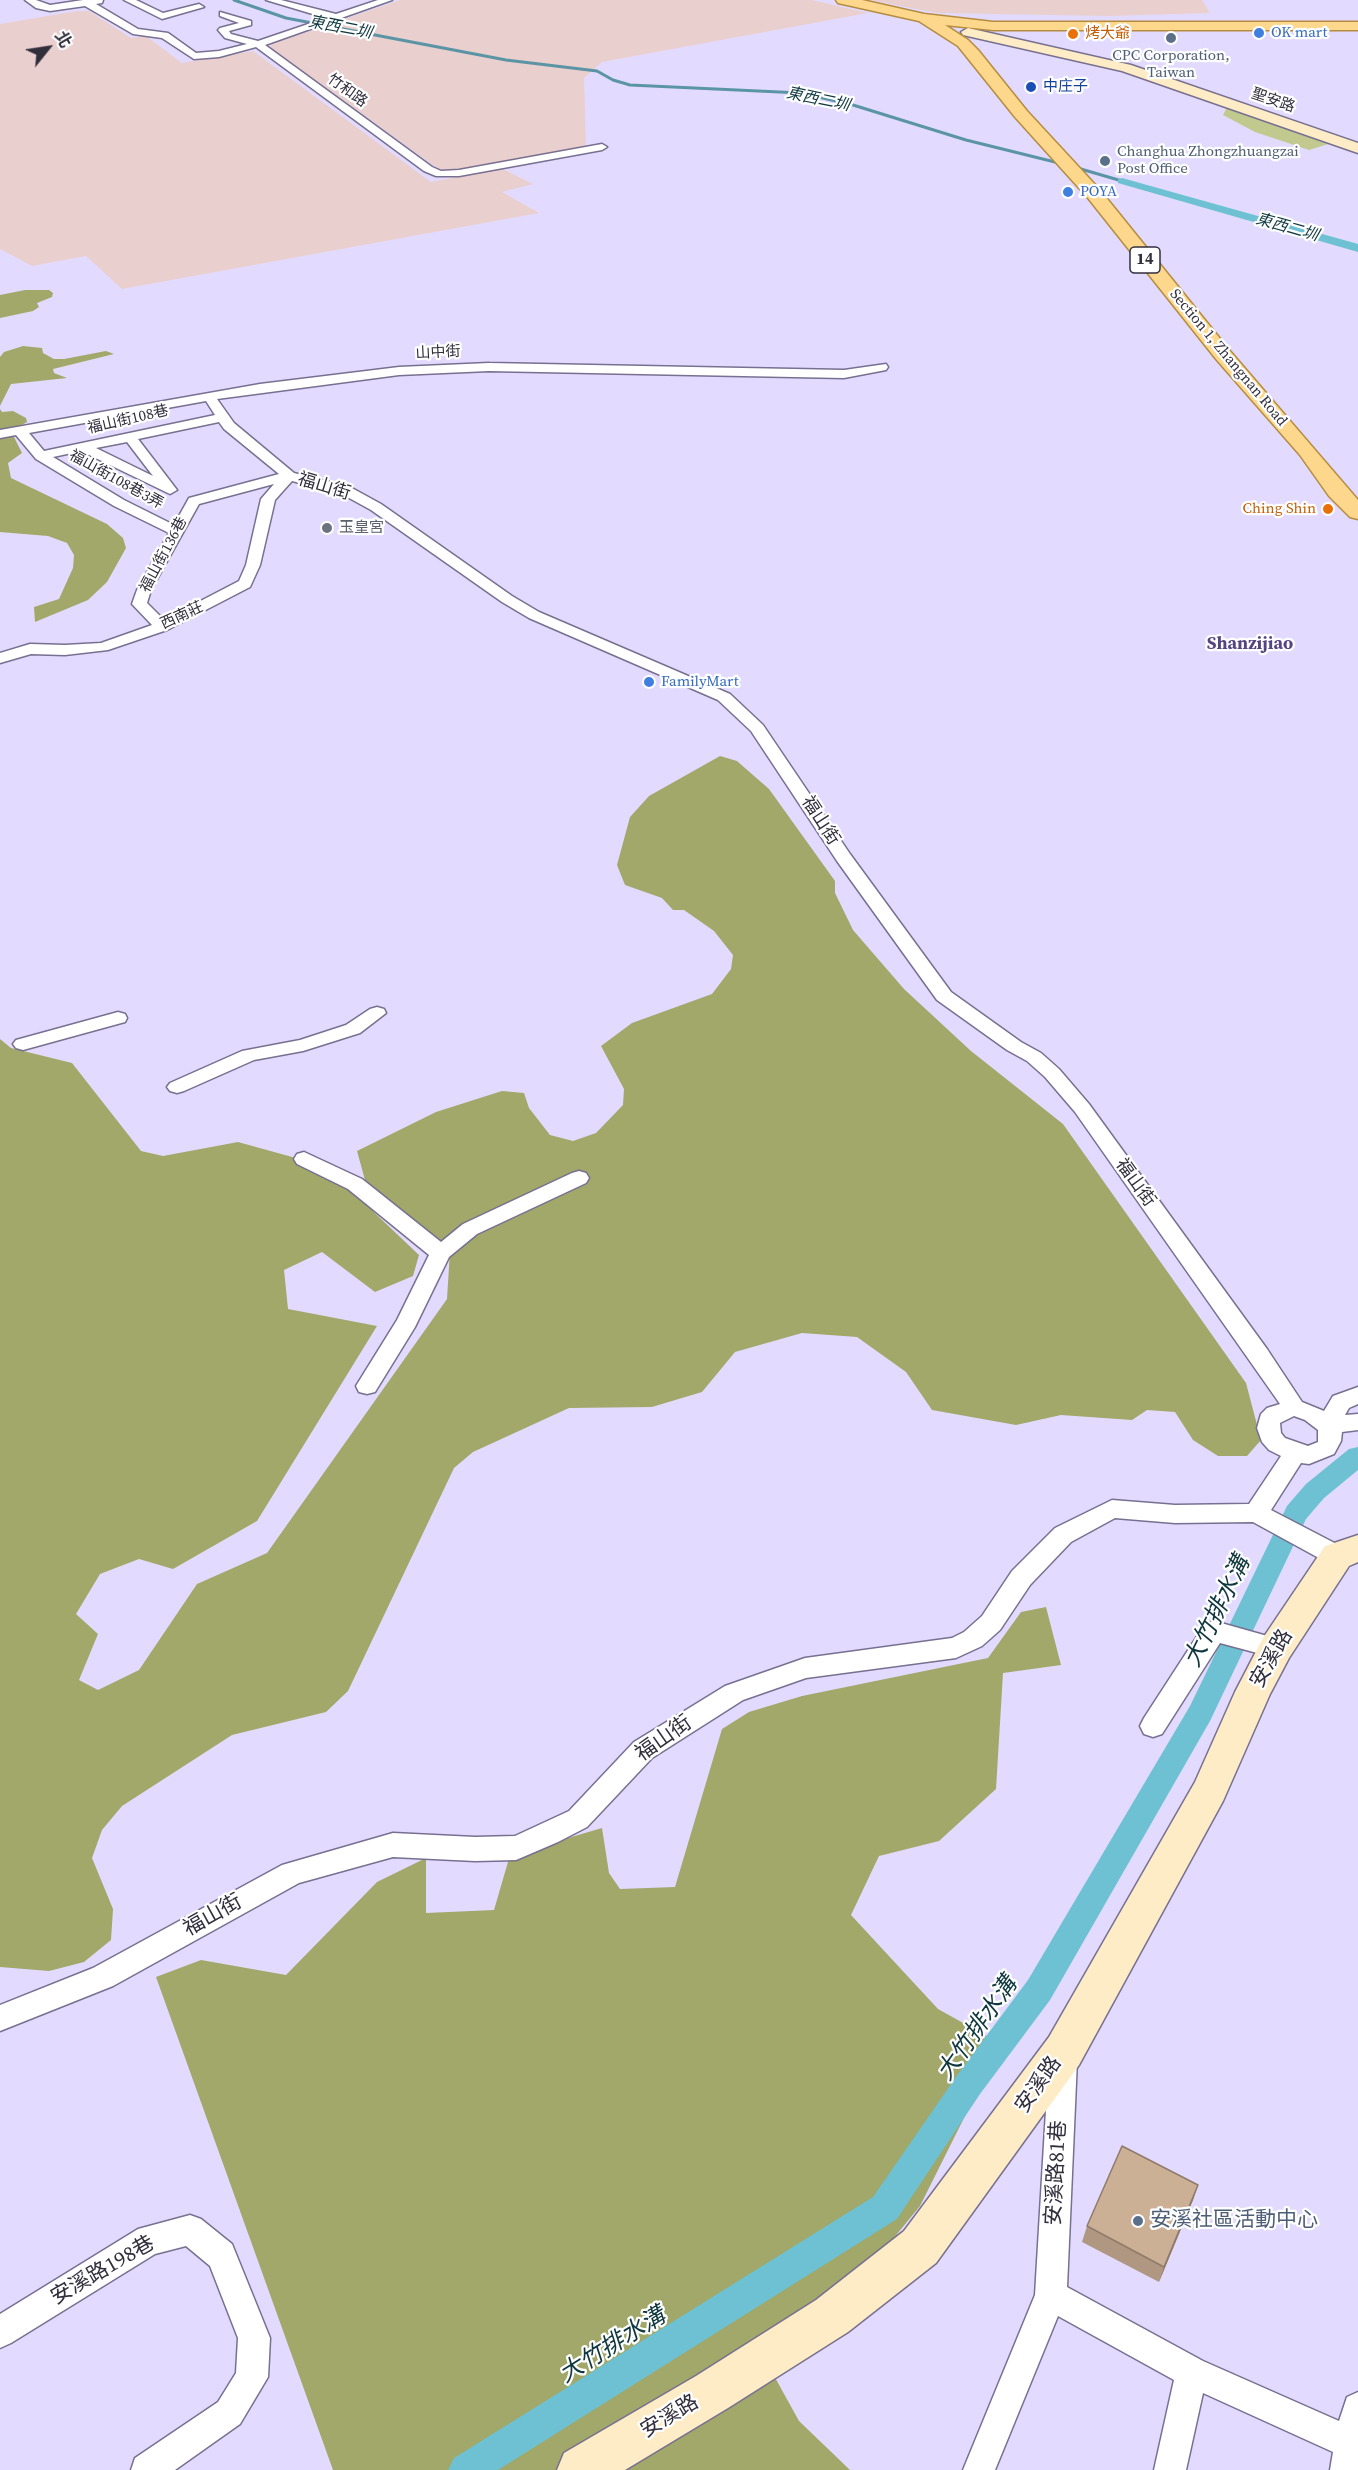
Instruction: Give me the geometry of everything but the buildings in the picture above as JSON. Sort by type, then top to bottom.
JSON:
[{"type":"main road","points":[[843,0],[985,32],[1358,26]]},
{"type":"main road","name":"Section 1, Zhangnan Road","points":[[924,18],[985,32],[1167,257]]},
{"type":"main road","points":[[985,32],[1358,21]]},
{"type":"main road","name":"Section 1, Zhangnan Road","points":[[985,32],[1021,114],[1094,194],[1223,355],[1307,451],[1337,491],[1358,512]]},
{"type":"street","points":[[30,0],[39,6],[50,8],[103,0]]},
{"type":"street","points":[[129,0],[162,16],[199,7]]},
{"type":"street","points":[[271,0],[335,17]]},
{"type":"street","points":[[352,0],[372,5]]},
{"type":"street","points":[[88,1],[136,32],[165,34],[194,56],[219,54],[258,44],[387,0]]},
{"type":"street","points":[[223,14],[248,23],[223,30],[228,36],[258,44]]},
{"type":"street","name":"聖安路","points":[[985,32],[1126,68],[1358,148]]},
{"type":"street","name":"竹和路","points":[[258,44],[428,169],[441,174],[459,173],[602,147]]},
{"type":"street","name":"山中街","points":[[0,434],[260,388],[399,371],[478,367],[844,374],[882,367]]},
{"type":"street","name":"福山街","points":[[208,397],[229,426],[289,476],[345,490],[376,507],[507,599],[534,615],[724,697],[736,707],[757,728],[843,857],[944,996],[1014,1046],[1034,1057],[1052,1073],[1082,1108],[1294,1408]]},
{"type":"street","name":"福山街108巷","points":[[41,456],[223,417]]},
{"type":"street","name":"福山街108巷3弄","points":[[19,430],[41,456],[119,503],[175,531]]},
{"type":"street","points":[[130,437],[170,490]]},
{"type":"street","points":[[83,447],[194,501]]},
{"type":"street","name":"福山街136巷","points":[[162,627],[140,604],[144,590],[175,531],[194,501],[289,476]]},
{"type":"street","name":"西南莊","points":[[0,658],[30,650],[103,647],[162,627],[245,584],[253,565],[268,499],[289,476]]},
{"type":"street","points":[[177,1087],[249,1055],[303,1045],[353,1029],[377,1013]]},
{"type":"street","points":[[23,1044],[118,1018]]},
{"type":"street","points":[[304,1159],[356,1184],[441,1253]]},
{"type":"street","points":[[367,1386],[407,1322],[441,1253],[470,1229],[579,1178]]},
{"type":"street","points":[[1327,1425],[1341,1402],[1358,1395]]},
{"type":"street","points":[[1294,1408],[1313,1414],[1327,1425],[1331,1433],[1326,1448],[1309,1455],[1295,1453],[1277,1444],[1270,1436],[1268,1428],[1269,1420],[1275,1414],[1294,1408]]},
{"type":"street","points":[[1327,1425],[1358,1422]]},
{"type":"street","points":[[1295,1453],[1256,1514],[1348,1552]]},
{"type":"street","name":"福山街","points":[[0,2018],[103,1977],[292,1873],[393,1845],[475,1849],[516,1848],[549,1834],[578,1819],[643,1750],[734,1693],[805,1668],[956,1648],[973,1639],[991,1623],[1021,1578],[1063,1535],[1112,1509],[1175,1514],[1256,1514]]},
{"type":"street","name":"安溪路","points":[[581,2470],[712,2392],[832,2316],[920,2247],[1064,2051],[1210,1790],[1253,1692],[1269,1647],[1348,1552]]},
{"type":"street","points":[[1153,1726],[1214,1631],[1269,1647]]},
{"type":"street","name":"安溪路81巷","points":[[979,2470],[1051,2295],[1064,2051]]},
{"type":"street","name":"安溪路198巷","points":[[0,2332],[149,2240],[190,2230],[221,2255],[254,2338],[252,2377],[229,2413],[147,2470]]},
{"type":"street","points":[[1051,2295],[1112,2326],[1348,2456],[1358,2408]]},
{"type":"street","points":[[1170,2470],[1192,2372]]},
{"type":"shaded area","points":[[400,0],[812,0],[868,13],[602,62],[584,78],[586,147],[444,173],[271,48],[271,44]]},
{"type":"shaded area","points":[[870,0],[1202,0],[1210,13],[1108,16],[937,13]]},
{"type":"shaded area","points":[[89,11],[131,38],[146,36],[182,63],[253,51],[431,182],[501,168],[533,184],[502,192],[539,213],[122,289],[86,256],[32,266],[0,249],[0,24]]},
{"type":"green space","points":[[1233,105],[1338,141],[1309,150],[1255,132],[1223,115],[1226,109]]},
{"type":"green space","points":[[25,290],[49,290],[53,293],[52,297],[37,303],[39,307],[33,311],[0,318],[0,295]]},
{"type":"green space","points":[[23,346],[42,348],[43,353],[54,359],[106,351],[114,354],[53,369],[54,373],[67,378],[11,384],[0,406],[0,357],[4,352]]},
{"type":"green space","points":[[0,409],[2,412],[13,411],[26,418],[27,422],[11,431],[22,453],[8,463],[11,478],[107,524],[123,538],[126,548],[107,582],[88,600],[35,622],[34,607],[59,599],[73,568],[74,555],[67,543],[48,536],[0,532]]},
{"type":"green space","points":[[720,756],[737,761],[769,789],[835,881],[835,893],[853,930],[904,989],[971,1051],[1063,1124],[1246,1383],[1261,1440],[1247,1456],[1218,1456],[1193,1440],[1175,1412],[1147,1410],[1132,1420],[1061,1415],[1016,1425],[932,1410],[906,1372],[857,1337],[802,1333],[735,1352],[702,1392],[652,1407],[569,1408],[473,1452],[454,1468],[348,1691],[326,1712],[232,1735],[122,1806],[102,1830],[92,1858],[113,1909],[111,1940],[84,1962],[49,1971],[0,1967],[0,1039],[11,1048],[72,1063],[141,1151],[163,1156],[238,1142],[303,1160],[341,1181],[419,1255],[413,1276],[375,1292],[322,1252],[284,1270],[288,1309],[377,1326],[257,1521],[173,1569],[139,1559],[100,1574],[76,1614],[98,1634],[79,1680],[98,1690],[139,1670],[197,1584],[267,1553],[447,1299],[450,1250],[365,1180],[357,1151],[436,1112],[502,1091],[524,1093],[529,1108],[550,1135],[573,1141],[596,1133],[623,1105],[624,1089],[601,1046],[632,1023],[712,994],[731,969],[733,955],[714,931],[684,910],[673,910],[662,898],[625,885],[617,865],[630,817],[649,796]]},
{"type":"green space","points":[[1046,1607],[1061,1665],[1003,1673],[996,1789],[939,1841],[879,1856],[851,1915],[938,2009],[1001,2044],[920,2206],[852,2289],[767,2363],[799,2421],[850,2470],[333,2470],[156,1977],[201,1960],[286,1975],[377,1882],[426,1858],[426,1913],[494,1910],[510,1855],[602,1828],[609,1873],[620,1889],[675,1887],[722,1729],[749,1712],[802,1696],[988,1658],[1021,1612]]},
{"type":"waterway","name":"東西二圳","points":[[234,0],[286,18],[506,60],[597,71],[613,80],[630,85],[801,93],[853,105],[966,140],[1063,164]]},
{"type":"waterway","name":"東西二圳","points":[[1074,167],[1122,181]]},
{"type":"waterway","name":"東西二圳","points":[[1122,181],[1358,248]]},
{"type":"waterway","name":"大竹排水溝","points":[[466,2470],[885,2208],[969,2084],[1039,1990],[1200,1713],[1296,1513],[1315,1491],[1358,1456]]},
{"type":"place","name":"OK mart","points":[[1259,33]]},
{"type":"place","name":"烤大爺","points":[[1073,34]]},
{"type":"place","name":"CPC Corporation, Taiwan","points":[[1171,38]]},
{"type":"place","name":"中庄子","points":[[1031,87]]},
{"type":"place","name":"Changhua Zhongzhuangzai Post Office","points":[[1105,161]]},
{"type":"place","name":"POYA","points":[[1068,192]]},
{"type":"place","name":"Ching Shin","points":[[1328,509]]},
{"type":"place","name":"玉皇宮","points":[[327,528]]},
{"type":"place","name":"FamilyMart","points":[[649,682]]},
{"type":"place","name":"安溪社區活動中心","points":[[1138,2221]]},
{"type":"district","name":"Shanzijiao","points":[[1250,644]]}]
